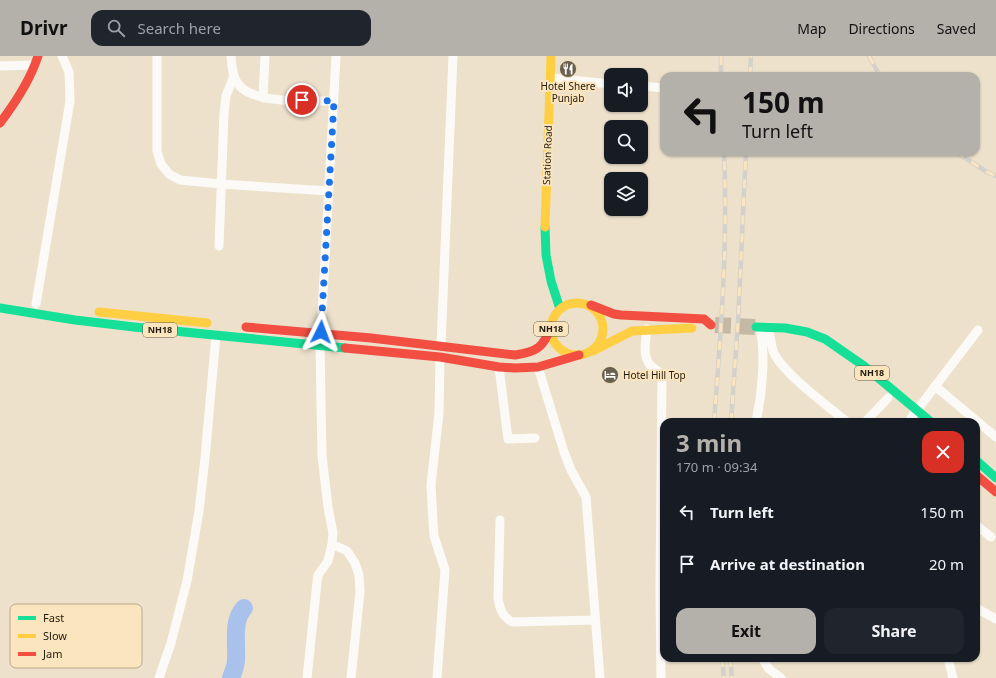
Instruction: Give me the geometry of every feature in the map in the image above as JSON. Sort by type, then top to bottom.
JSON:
[{"type":"main road","points":[[23,69],[26,56]]},
{"type":"main road","name":"Station Road","points":[[551,56],[545,223],[546,255],[551,281],[560,309]]},
{"type":"main road","points":[[0,123],[26,88],[37,61]]},
{"type":"main road","name":"NH18","points":[[0,308],[102,324],[440,357],[499,367],[528,368],[538,367],[600,348],[632,331],[647,329],[702,328],[713,325],[704,319],[614,314],[585,303],[571,303],[560,309],[555,314],[547,339],[542,346],[537,350],[523,354],[508,355],[441,345],[321,332],[236,326]]},
{"type":"main road","points":[[585,303],[596,310],[603,322],[604,328],[600,342],[591,351]]},
{"type":"main road","name":"NH18","points":[[91,312],[213,324]]},
{"type":"main road","name":"NH18","points":[[551,326],[553,339],[561,349],[573,355],[579,355]]},
{"type":"main road","name":"NH18","points":[[762,327],[807,332],[825,339],[864,366],[926,418]]},
{"type":"main road","points":[[807,332],[817,344],[841,361]]},
{"type":"main road","points":[[980,464],[996,478]]},
{"type":"main road","points":[[980,478],[996,492]]},
{"type":"street","points":[[35,304],[70,101],[69,72],[62,56]]},
{"type":"street","points":[[157,56],[157,151],[161,164],[169,174],[180,180],[329,191]]},
{"type":"street","points":[[231,56],[234,76],[239,86],[247,93],[264,98],[334,101]]},
{"type":"street","points":[[264,98],[265,56]]},
{"type":"street","points":[[321,332],[336,56]]},
{"type":"street","points":[[441,345],[453,56]]},
{"type":"street","points":[[0,66],[23,69],[37,61]]},
{"type":"street","points":[[219,246],[224,114],[226,96],[234,76]]},
{"type":"street","points":[[550,78],[604,83]]},
{"type":"street","points":[[648,87],[660,88]]},
{"type":"street","points":[[757,418],[760,404],[762,327]]},
{"type":"street","points":[[762,327],[774,352],[784,367],[842,418]]},
{"type":"street","points":[[647,329],[645,352],[647,360],[659,371],[662,376],[662,418]]},
{"type":"street","points":[[910,418],[978,330]]},
{"type":"street","points":[[159,678],[171,643],[187,581],[199,511],[216,335]]},
{"type":"street","points":[[307,678],[318,575],[328,561],[333,534],[322,456],[320,345]]},
{"type":"street","points":[[437,678],[445,570],[434,536],[432,522],[432,485],[439,413],[440,357]]},
{"type":"street","points":[[499,367],[508,439],[535,438]]},
{"type":"street","points":[[538,367],[564,452],[571,470],[586,497],[600,678]]},
{"type":"street","points":[[935,386],[973,418]]},
{"type":"street","points":[[869,418],[888,398]]},
{"type":"street","points":[[980,424],[996,437]]},
{"type":"street","points":[[500,520],[498,598],[500,610],[505,618],[512,622],[595,620]]},
{"type":"street","points":[[980,527],[991,537]]},
{"type":"street","points":[[332,544],[347,551],[355,563],[359,575],[360,592],[351,678]]},
{"type":"street","points":[[980,610],[996,619]]},
{"type":"street","points":[[661,662],[661,678]]},
{"type":"street","points":[[765,662],[769,669],[781,678]]},
{"type":"street","points":[[949,662],[953,678]]},
{"type":"waterway","points":[[231,678],[236,662],[236,625],[240,613],[244,608]]},
{"type":"tunnel","points":[[715,325],[756,327]]},
{"type":"railway","points":[[721,56],[721,72]]},
{"type":"railway","points":[[750,72],[751,56]]},
{"type":"railway","points":[[869,56],[878,72]]},
{"type":"railway","points":[[714,418],[724,253],[724,156]]},
{"type":"railway","points":[[731,418],[738,321],[746,156]]},
{"type":"railway","points":[[962,156],[996,176]]},
{"type":"railway","points":[[722,662],[724,678]]},
{"type":"railway","points":[[730,662],[732,678]]},
{"type":"traffic: fast","points":[[545,227],[546,255],[551,281],[560,309]]},
{"type":"traffic: fast","points":[[0,308],[75,320],[134,327],[345,348]]},
{"type":"traffic: fast","points":[[756,327],[785,328],[807,332],[825,339],[864,366],[926,418]]},
{"type":"traffic: fast","points":[[980,464],[996,478]]},
{"type":"traffic: slow","points":[[545,227],[551,56]]},
{"type":"traffic: slow","points":[[572,303],[582,303],[596,310],[603,324],[603,329],[603,334],[596,348],[582,355],[572,355],[562,351],[555,344],[551,334],[551,324],[555,314],[562,307],[572,303]]},
{"type":"traffic: slow","points":[[99,312],[207,323]]},
{"type":"traffic: slow","points":[[593,351],[632,331],[692,328]]},
{"type":"traffic: jam","points":[[0,123],[22,91],[38,56]]},
{"type":"traffic: jam","points":[[591,305],[614,314],[704,319],[711,325]]},
{"type":"traffic: jam","points":[[246,327],[371,338],[515,355],[529,352],[539,347],[546,339],[551,326]]},
{"type":"traffic: jam","points":[[345,348],[440,357],[499,367],[515,368],[538,367],[579,355]]},
{"type":"traffic: jam","points":[[980,478],[996,492]]},
{"type":"place","name":"Hotel Shere Punjab","points":[[568,69]]},
{"type":"place","name":"Hotel Hill Top","points":[[610,375]]},
{"type":"route","points":[[302,100],[334,101],[321,332]]}]
